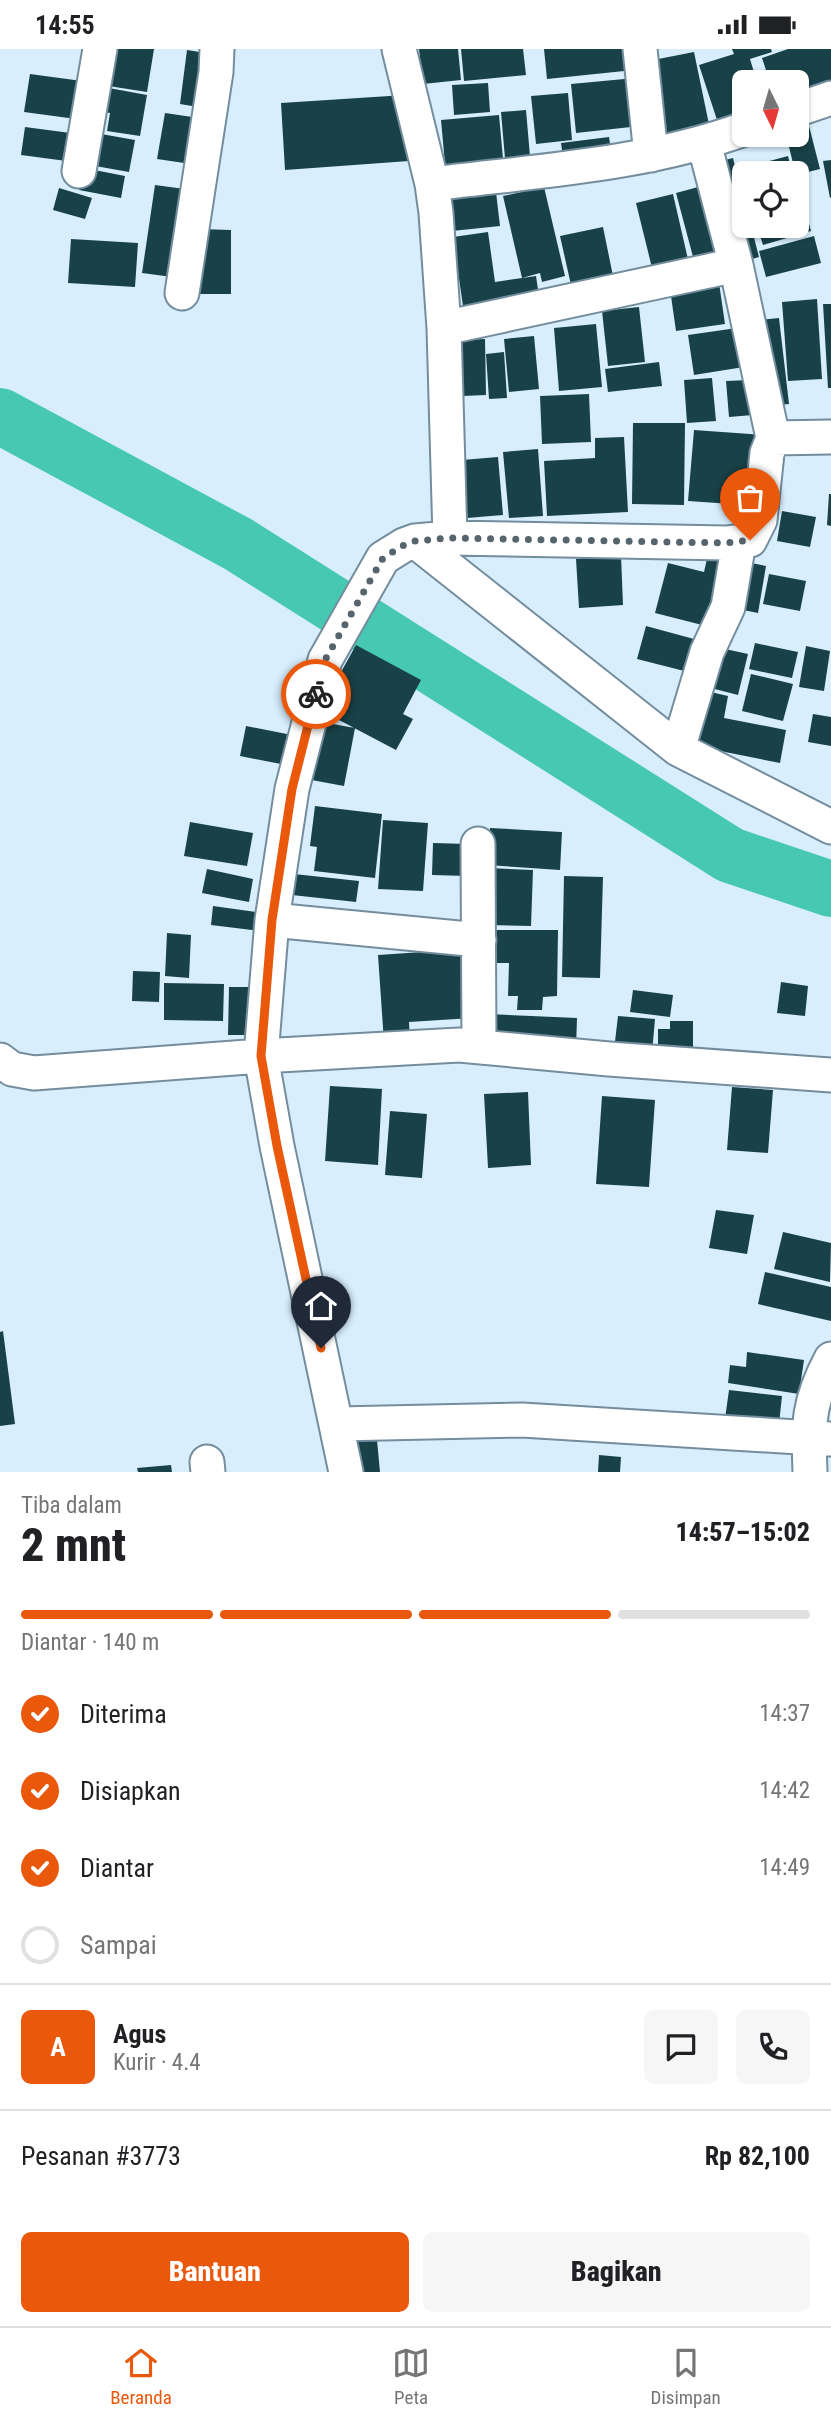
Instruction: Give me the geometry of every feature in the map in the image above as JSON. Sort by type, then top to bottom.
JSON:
[{"type":"street","points":[[79,170],[100,49]]},
{"type":"street","points":[[183,293],[216,72],[217,49]]},
{"type":"street","points":[[399,49],[432,184],[444,328],[450,538]]},
{"type":"street","points":[[640,49],[652,155]]},
{"type":"street","points":[[809,106],[831,98]]},
{"type":"street","points":[[432,184],[652,155],[732,133]]},
{"type":"street","points":[[346,1472],[338,1424],[277,1146],[261,1056],[272,920],[292,789],[325,660],[383,558],[415,541],[450,538],[750,540],[760,520],[767,453],[773,438],[736,265],[704,143]]},
{"type":"street","points":[[444,328],[736,265]]},
{"type":"street","points":[[773,438],[831,437]]},
{"type":"street","points":[[415,541],[678,749],[831,827]]},
{"type":"street","points":[[678,749],[707,652],[728,607],[739,542]]},
{"type":"street","points":[[478,844],[479,1045]]},
{"type":"street","points":[[272,920],[479,940]]},
{"type":"street","points":[[0,1060],[12,1069],[34,1073],[261,1056],[479,1045],[609,1059],[831,1075]]},
{"type":"street","points":[[810,1472],[820,1439],[810,1409],[831,1359]]},
{"type":"street","points":[[338,1424],[522,1420],[820,1439]]},
{"type":"building","points":[[109,49],[154,49],[147,92],[102,85]]},
{"type":"building","points":[[419,49],[458,49],[461,80],[423,84]]},
{"type":"building","points":[[461,49],[523,49],[526,75],[464,81]]},
{"type":"building","points":[[544,49],[632,49],[634,70],[547,79]]},
{"type":"building","points":[[732,49],[771,49],[772,52],[750,59],[753,70],[732,70],[732,119],[718,123],[699,65],[734,54]]},
{"type":"building","points":[[788,49],[831,49],[831,88],[809,96],[809,70],[766,70],[762,58]]},
{"type":"building","points":[[187,50],[212,54],[204,108],[180,104]]},
{"type":"building","points":[[694,52],[711,134],[661,145],[643,62]]},
{"type":"building","points":[[30,74],[82,81],[76,119],[24,112]]},
{"type":"building","points":[[635,78],[640,126],[576,133],[571,84]]},
{"type":"building","points":[[488,83],[490,112],[454,115],[452,85]]},
{"type":"building","points":[[98,86],[147,95],[140,136],[107,131],[110,113],[94,110]]},
{"type":"building","points":[[568,93],[572,140],[536,144],[531,96]]},
{"type":"building","points":[[405,95],[409,161],[285,170],[281,103]]},
{"type":"building","points":[[526,110],[531,168],[506,170],[501,112]]},
{"type":"building","points":[[165,113],[199,118],[191,164],[157,159]]},
{"type":"building","points":[[499,115],[504,170],[446,175],[441,120]]},
{"type":"building","points":[[809,126],[820,169],[809,172],[809,161],[792,161],[789,147],[809,147]]},
{"type":"building","points":[[25,127],[78,134],[74,162],[21,155]]},
{"type":"building","points":[[90,132],[135,140],[129,172],[84,164]]},
{"type":"building","points":[[609,137],[612,157],[564,164],[561,143]]},
{"type":"building","points":[[788,156],[789,161],[769,161]]},
{"type":"building","points":[[733,158],[732,161],[732,236],[713,163]]},
{"type":"building","points":[[831,160],[831,197],[830,198],[823,161]]},
{"type":"building","points":[[84,168],[125,176],[121,198],[79,190]]},
{"type":"building","points":[[713,183],[732,258],[696,268],[676,193]]},
{"type":"building","points":[[155,185],[192,190],[180,278],[142,273]]},
{"type":"building","points":[[544,187],[565,276],[542,282],[540,273],[522,278],[503,196]]},
{"type":"building","points":[[59,188],[92,198],[85,219],[53,210]]},
{"type":"building","points":[[496,192],[500,226],[452,231],[449,196]]},
{"type":"building","points":[[673,194],[690,268],[654,276],[636,203]]},
{"type":"building","points":[[603,227],[613,276],[571,285],[560,236]]},
{"type":"building","points":[[199,229],[231,230],[231,294],[198,294]]},
{"type":"building","points":[[488,232],[495,282],[536,276],[540,303],[464,313],[453,237]]},
{"type":"building","points":[[814,236],[821,263],[766,277],[759,251]]},
{"type":"building","points":[[732,238],[754,238],[759,257],[739,263]]},
{"type":"building","points":[[761,238],[787,238],[763,245]]},
{"type":"building","points":[[71,239],[138,243],[135,287],[68,283]]},
{"type":"building","points":[[718,276],[725,324],[676,331],[669,282]]},
{"type":"building","points":[[817,299],[822,379],[788,381],[782,302]]},
{"type":"building","points":[[823,304],[831,304],[831,388],[828,388]]},
{"type":"building","points":[[639,307],[645,362],[608,366],[602,311]]},
{"type":"building","points":[[779,318],[789,404],[768,406],[759,320]]},
{"type":"building","points":[[596,324],[602,387],[559,391],[554,328]]},
{"type":"building","points":[[744,327],[750,366],[694,375],[688,335]]},
{"type":"building","points":[[534,336],[539,389],[509,392],[504,339]]},
{"type":"building","points":[[485,339],[486,395],[462,396],[460,340]]},
{"type":"building","points":[[504,352],[507,398],[489,399],[486,354]]},
{"type":"building","points":[[659,362],[662,386],[608,392],[605,369]]},
{"type":"building","points":[[712,378],[716,421],[687,423],[684,380]]},
{"type":"building","points":[[750,380],[753,415],[729,417],[726,381]]},
{"type":"building","points":[[589,394],[591,442],[542,444],[540,396]]},
{"type":"building","points":[[633,423],[685,423],[684,505],[632,504]]},
{"type":"building","points":[[694,430],[765,435],[760,506],[688,501]]},
{"type":"building","points":[[624,437],[628,512],[547,516],[544,461],[595,458],[595,438]]},
{"type":"building","points":[[538,449],[543,516],[509,518],[503,452]]},
{"type":"building","points":[[498,457],[503,515],[467,518],[462,460]]},
{"type":"building","points":[[831,494],[831,526],[827,525]]},
{"type":"building","points":[[782,511],[816,517],[810,547],[777,541]]},
{"type":"building","points":[[709,550],[732,556],[714,628],[655,613],[668,563],[704,572]]},
{"type":"building","points":[[621,556],[623,605],[579,608],[576,559]]},
{"type":"building","points":[[741,561],[766,566],[758,613],[733,608]]},
{"type":"building","points":[[769,574],[806,581],[800,611],[763,604]]},
{"type":"building","points":[[646,626],[705,642],[696,674],[637,659]]},
{"type":"building","points":[[755,643],[798,652],[792,678],[749,669]]},
{"type":"building","points":[[356,645],[421,680],[403,714],[413,719],[396,750],[320,710]]},
{"type":"building","points":[[806,646],[830,651],[824,691],[799,687]]},
{"type":"building","points":[[716,647],[748,654],[738,695],[707,687]]},
{"type":"building","points":[[751,674],[793,684],[783,721],[742,711]]},
{"type":"building","points":[[706,691],[728,696],[724,718],[786,730],[780,763],[695,746]]},
{"type":"building","points":[[813,714],[831,717],[831,746],[808,742]]},
{"type":"building","points":[[316,721],[355,728],[344,786],[306,779]]},
{"type":"building","points":[[246,726],[292,735],[286,765],[240,756]]},
{"type":"building","points":[[315,806],[382,814],[375,878],[314,871],[317,847],[310,846]]},
{"type":"building","points":[[383,820],[428,823],[423,891],[378,889]]},
{"type":"building","points":[[190,822],[253,833],[247,866],[184,856]]},
{"type":"building","points":[[490,828],[562,832],[560,870],[487,865]]},
{"type":"building","points":[[433,843],[468,844],[467,876],[432,875]]},
{"type":"building","points":[[488,868],[533,870],[531,926],[487,925]]},
{"type":"building","points":[[207,869],[253,879],[249,902],[202,893]]},
{"type":"building","points":[[294,874],[359,881],[356,902],[292,895]]},
{"type":"building","points":[[564,876],[603,877],[600,978],[562,977]]},
{"type":"building","points":[[213,906],[263,913],[260,931],[211,925]]},
{"type":"building","points":[[484,930],[558,930],[557,996],[543,997],[542,1010],[517,1010],[518,996],[508,996],[509,963],[484,963]]},
{"type":"building","points":[[167,933],[191,935],[189,978],[165,976]]},
{"type":"building","points":[[467,949],[472,1018],[409,1022],[410,1040],[384,1042],[378,955]]},
{"type":"building","points":[[133,971],[160,972],[159,1002],[132,1001]]},
{"type":"building","points":[[781,982],[808,986],[805,1016],[777,1013]]},
{"type":"building","points":[[164,983],[224,984],[223,1021],[164,1020]]},
{"type":"building","points":[[229,987],[256,987],[256,1035],[228,1035]]},
{"type":"building","points":[[633,990],[673,995],[670,1017],[630,1012]]},
{"type":"building","points":[[487,1014],[577,1018],[576,1049],[486,1045]]},
{"type":"building","points":[[618,1016],[655,1019],[652,1053],[614,1050]]},
{"type":"building","points":[[670,1021],[693,1021],[693,1049],[658,1048],[658,1029],[670,1029]]},
{"type":"building","points":[[330,1086],[382,1089],[378,1165],[325,1161]]},
{"type":"building","points":[[732,1087],[773,1090],[768,1153],[727,1150]]},
{"type":"building","points":[[528,1092],[531,1165],[488,1168],[484,1094]]},
{"type":"building","points":[[602,1096],[655,1100],[649,1187],[596,1184]]},
{"type":"building","points":[[390,1111],[427,1114],[422,1178],[385,1175]]},
{"type":"building","points":[[716,1210],[754,1215],[747,1254],[709,1248]]},
{"type":"building","points":[[783,1232],[831,1243],[830,1282],[774,1269]]},
{"type":"building","points":[[765,1272],[831,1287],[831,1321],[758,1304]]},
{"type":"building","points":[[3,1331],[15,1424],[0,1426],[0,1332]]},
{"type":"building","points":[[747,1352],[804,1360],[799,1394],[728,1383],[730,1365],[746,1367]]},
{"type":"building","points":[[729,1390],[782,1396],[778,1433],[724,1426]]},
{"type":"building","points":[[376,1429],[380,1472],[352,1472],[348,1432]]},
{"type":"building","points":[[599,1455],[621,1457],[620,1472],[598,1472]]},
{"type":"building","points":[[171,1465],[172,1472],[138,1472],[137,1468]]},
{"type":"waterway","points":[[0,416],[238,544],[730,855],[831,889]]},
{"type":"way so far","points":[[316,694],[325,660],[383,558],[415,541],[450,538],[726,543],[750,540]]},
{"type":"route","points":[[316,694],[292,789],[272,920],[261,1056],[277,1146],[321,1348]]}]
